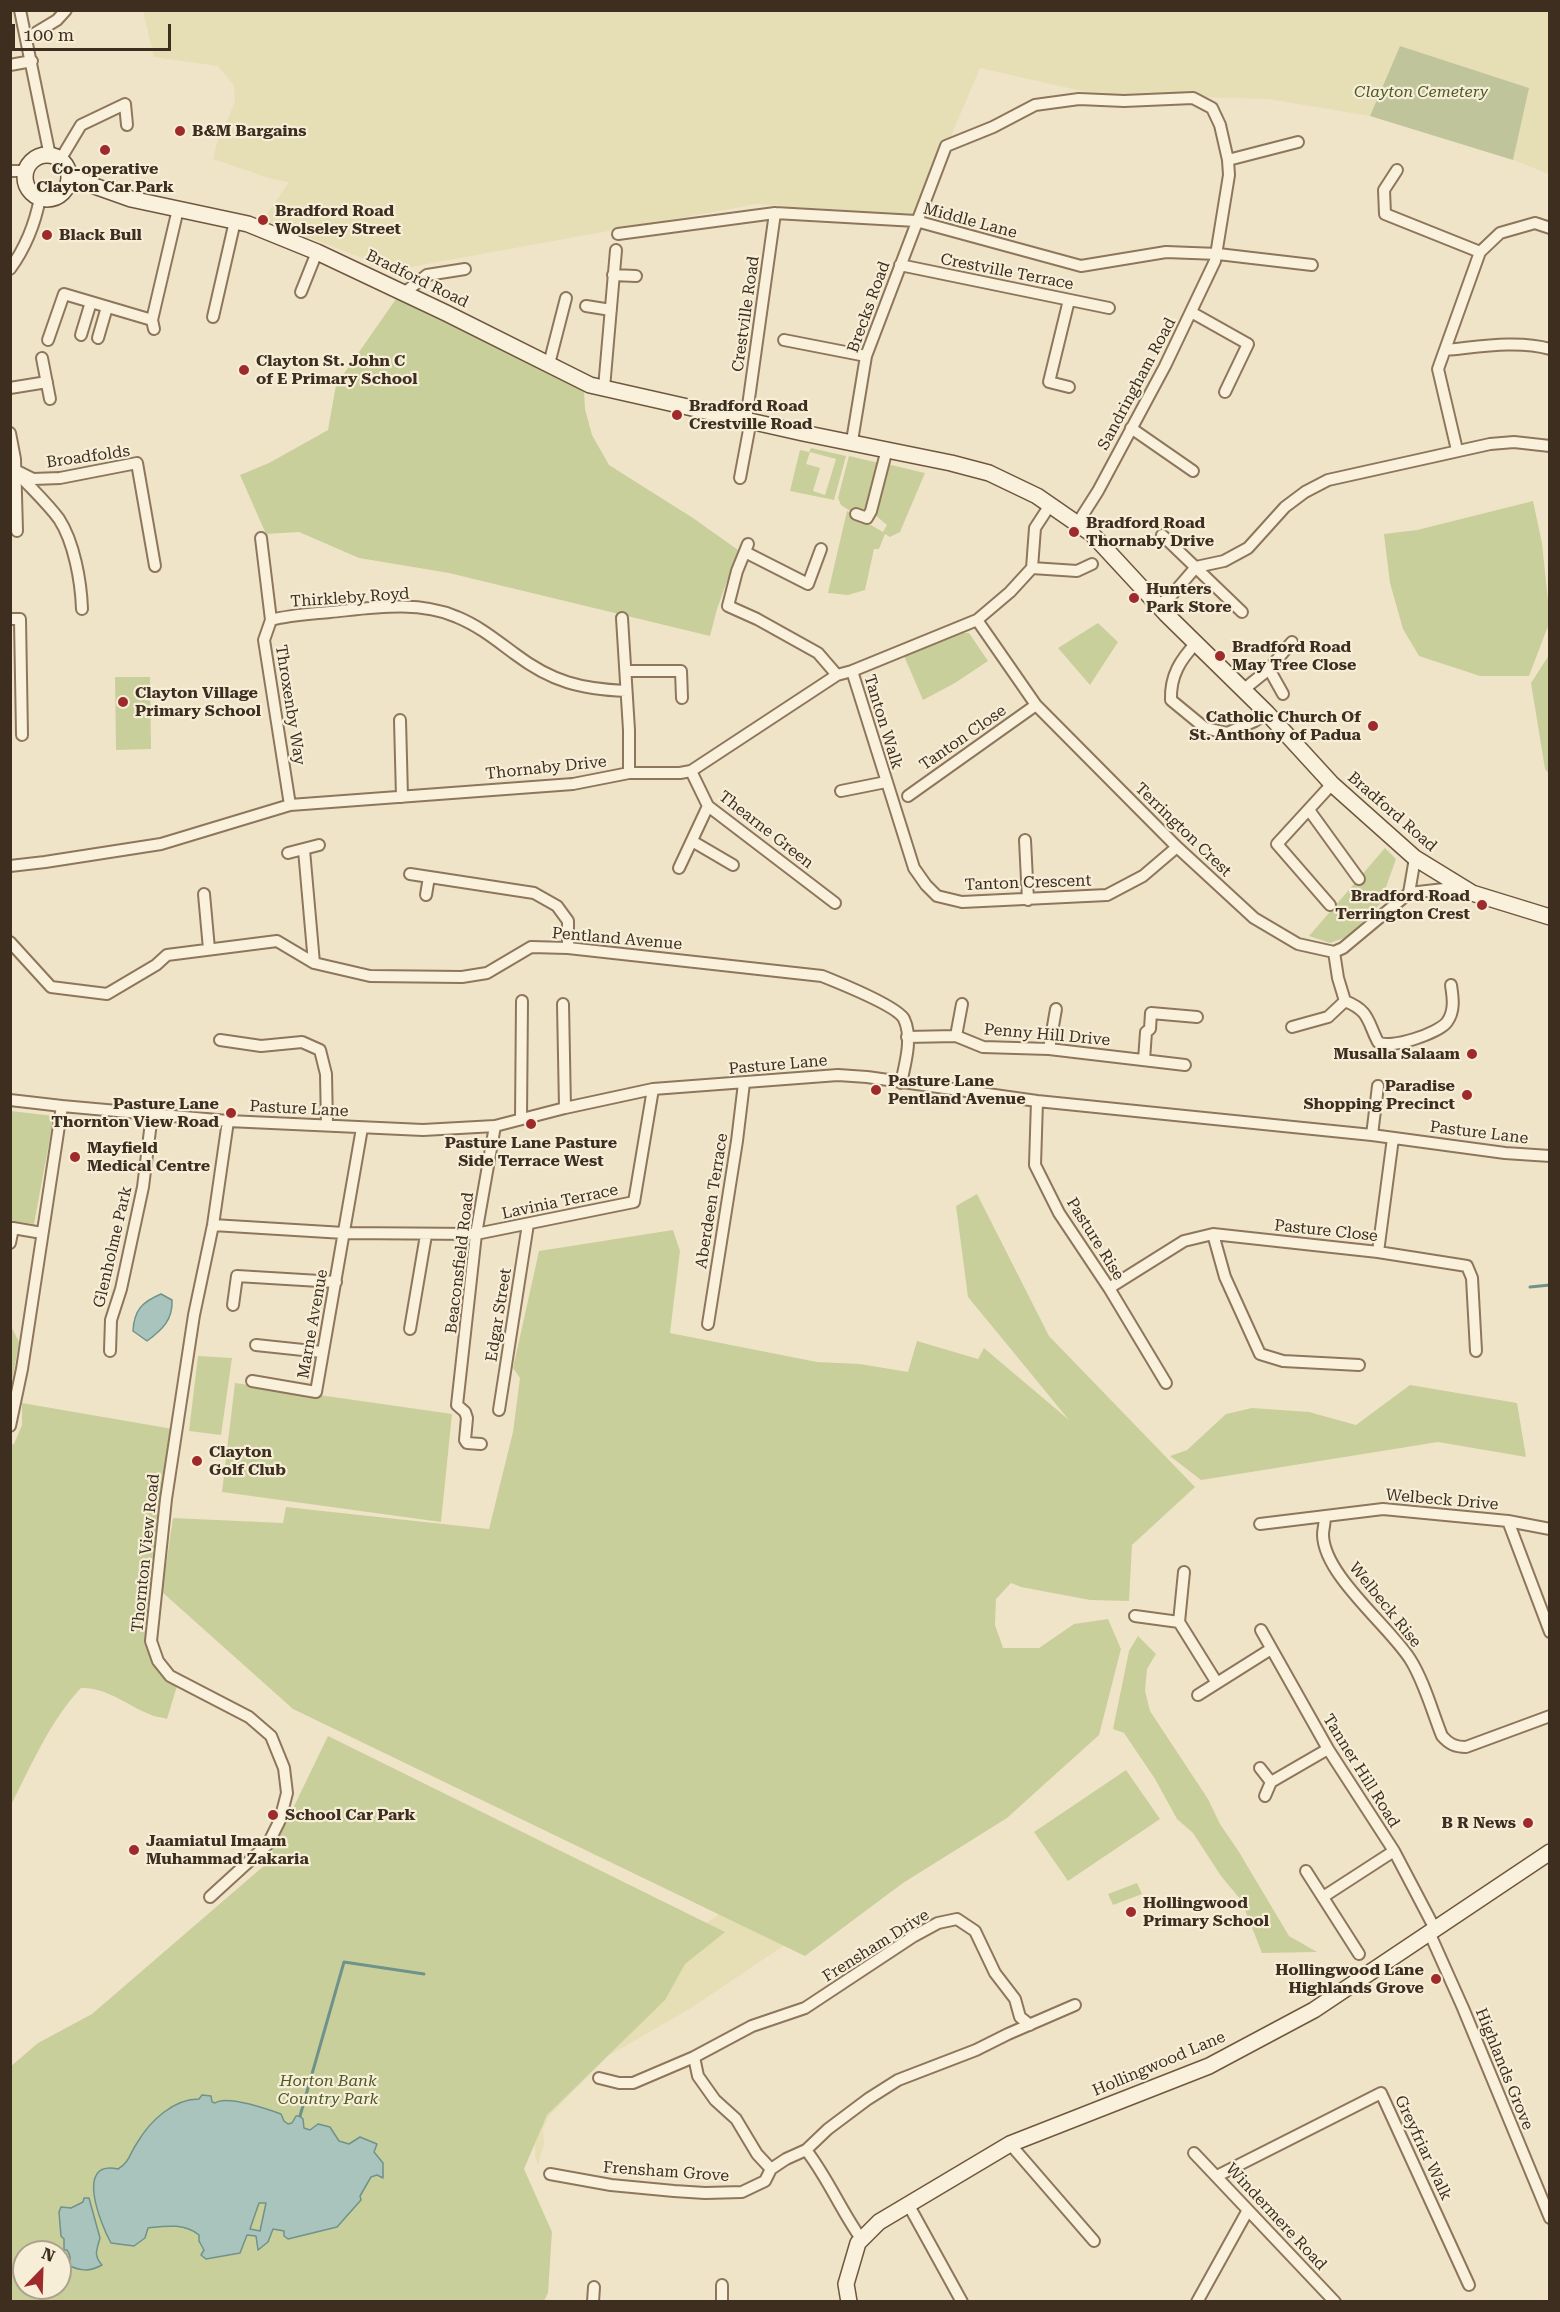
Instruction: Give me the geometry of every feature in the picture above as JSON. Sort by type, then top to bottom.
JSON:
[{"type":"street","points":[[20,10],[55,158]]},
{"type":"street","points":[[27,38],[57,20],[66,10]]},
{"type":"street","points":[[10,65],[32,61]]},
{"type":"street","name":"Brecks Road","points":[[852,441],[866,356],[946,146],[993,127],[1035,105],[1079,99],[1124,101],[1193,98],[1212,108],[1220,125],[1228,160]]},
{"type":"street","points":[[55,158],[81,125],[125,105],[128,125]]},
{"type":"street","points":[[1228,160],[1298,142]]},
{"type":"street","points":[[38,157],[55,158],[65,164],[69,177],[68,184],[60,195],[47,199],[40,198],[29,190],[18,171],[38,157]]},
{"type":"street","name":"Sandringham Road","points":[[1077,524],[1098,491],[1211,274],[1218,254],[1229,175],[1228,160]]},
{"type":"street","points":[[1397,170],[1384,190],[1384,214],[1480,252]]},
{"type":"street","name":"Bradford Road","points":[[69,177],[131,199],[248,224],[317,252],[590,385],[989,473],[1037,496],[1092,534],[1158,605],[1267,713],[1332,784],[1414,858],[1472,893],[1550,917]]},
{"type":"street","points":[[10,268],[21,255],[36,221],[40,198]]},
{"type":"street","points":[[48,340],[64,294],[107,307],[153,325],[178,209]]},
{"type":"street","name":"Middle Lane","points":[[618,234],[775,213],[916,221],[1081,266],[1166,252],[1218,254],[1312,265]]},
{"type":"street","name":"Crestville Road","points":[[747,420],[775,213]]},
{"type":"street","points":[[213,316],[236,221]]},
{"type":"street","points":[[1457,450],[1438,369],[1480,252],[1500,233],[1535,223],[1550,228]]},
{"type":"street","points":[[604,388],[616,250]]},
{"type":"street","points":[[301,292],[317,252]]},
{"type":"street","name":"Crestville Terrace","points":[[900,266],[1109,308]]},
{"type":"street","points":[[404,293],[427,275],[465,269]]},
{"type":"street","points":[[613,274],[636,276]]},
{"type":"street","points":[[549,364],[566,298]]},
{"type":"street","points":[[1069,300],[1049,382],[1069,387]]},
{"type":"street","points":[[81,335],[91,302]]},
{"type":"street","points":[[586,306],[610,310]]},
{"type":"street","points":[[98,338],[107,307]]},
{"type":"street","points":[[1191,312],[1248,344],[1225,392]]},
{"type":"street","points":[[784,340],[866,356]]},
{"type":"street","points":[[1446,350],[1510,345],[1550,349]]},
{"type":"street","points":[[42,358],[50,399]]},
{"type":"street","points":[[10,388],[47,382]]},
{"type":"street","points":[[740,478],[749,430],[747,420]]},
{"type":"street","points":[[1131,428],[1193,471]]},
{"type":"street","points":[[10,433],[17,531]]},
{"type":"street","points":[[1158,605],[1171,596],[1196,567],[1224,561],[1248,548],[1285,507],[1305,492],[1328,480],[1490,444],[1514,442],[1550,446]]},
{"type":"street","points":[[856,514],[872,521],[871,511],[887,449]]},
{"type":"street","name":"Broadfolds","points":[[13,471],[33,479],[60,478],[137,463],[155,566]]},
{"type":"street","points":[[13,471],[59,519],[70,541],[82,609]]},
{"type":"street","points":[[1050,505],[1035,528],[1032,568],[1077,572],[1092,564]]},
{"type":"street","points":[[1161,535],[1242,612]]},
{"type":"street","name":"Throxenby Way","points":[[261,538],[271,620],[264,640],[290,805]]},
{"type":"street","points":[[821,549],[808,584],[746,548],[736,571],[728,606],[757,619],[818,653],[837,675]]},
{"type":"street","name":"Thornaby Drive","points":[[10,866],[161,844],[290,805],[573,784],[629,773],[691,771],[837,675],[977,620],[1010,592],[1032,568]]},
{"type":"street","name":"Thirkleby Royd","points":[[271,620],[390,607],[424,609],[456,616],[485,631],[517,656],[561,681],[591,689],[626,691]]},
{"type":"street","points":[[622,618],[629,773]]},
{"type":"street","points":[[10,619],[20,619],[22,735]]},
{"type":"street","name":"Terrington Crest","points":[[977,620],[1036,705],[1177,847],[1254,918],[1298,944],[1334,952]]},
{"type":"street","points":[[1197,642],[1182,658],[1172,680],[1172,700],[1204,728],[1227,733],[1267,713]]},
{"type":"street","points":[[1243,690],[1269,669],[1292,642]]},
{"type":"street","points":[[1269,669],[1283,694]]},
{"type":"street","points":[[626,671],[681,671],[682,698]]},
{"type":"street","name":"Tanton Walk","points":[[852,671],[914,868],[937,896]]},
{"type":"street","name":"Tanton Close","points":[[908,796],[1036,705]]},
{"type":"street","points":[[400,720],[402,797]]},
{"type":"street","name":"Thearne Green","points":[[691,771],[708,806],[835,903]]},
{"type":"street","name":"Tanton Walk","points":[[841,790],[886,782]]},
{"type":"street","points":[[1330,905],[1277,844],[1332,784]]},
{"type":"street","points":[[679,868],[708,806]]},
{"type":"street","points":[[1309,810],[1359,879]]},
{"type":"street","points":[[1025,840],[1028,900]]},
{"type":"street","points":[[692,841],[733,865]]},
{"type":"street","points":[[288,853],[319,845]]},
{"type":"street","name":"Tanton Crescent","points":[[937,896],[962,903],[1107,895],[1143,876],[1177,847]]},
{"type":"street","points":[[304,850],[314,963]]},
{"type":"street","points":[[1409,893],[1414,858]]},
{"type":"street","points":[[410,874],[534,893],[557,906],[568,921],[568,948]]},
{"type":"street","points":[[426,895],[429,877]]},
{"type":"street","points":[[1345,1001],[1334,952],[1343,948],[1409,893],[1462,888]]},
{"type":"street","points":[[204,894],[209,949]]},
{"type":"street","name":"Pentland Avenue","points":[[10,942],[51,987],[107,994],[156,965],[167,955],[277,941],[314,963],[370,976],[462,977],[487,974],[531,947],[568,948],[822,976],[895,1010],[904,1018],[907,1053],[901,1083]]},
{"type":"street","points":[[1345,1001],[1358,1006],[1366,1014],[1378,1042],[1382,1045],[1390,1044],[1414,1039],[1443,1027],[1454,1001],[1451,986]]},
{"type":"street","points":[[520,1119],[522,1001]]},
{"type":"street","points":[[1292,1027],[1328,1017],[1345,1001]]},
{"type":"street","points":[[563,1004],[565,1108]]},
{"type":"street","points":[[956,1036],[962,1004]]},
{"type":"street","points":[[1049,1049],[1056,1009]]},
{"type":"street","points":[[1144,1060],[1146,1032],[1150,1029],[1151,1013],[1197,1017]]},
{"type":"street","name":"Penny Hill Drive","points":[[907,1037],[956,1036],[983,1047],[1049,1049],[1185,1065]]},
{"type":"street","points":[[220,1040],[261,1046],[302,1042],[320,1050],[326,1074],[327,1125]]},
{"type":"street","name":"Pasture Lane","points":[[10,1100],[228,1121],[423,1130],[495,1126],[653,1089],[838,1075],[1036,1101],[1372,1135],[1505,1153],[1550,1156]]},
{"type":"street","name":"Aberdeen Terrace","points":[[708,1324],[744,1083]]},
{"type":"street","points":[[1372,1135],[1378,1086]]},
{"type":"street","name":"Lavinia Terrace","points":[[213,1225],[344,1233],[476,1234],[634,1202],[641,1149],[653,1089]]},
{"type":"street","name":"Pasture Rise","points":[[1036,1101],[1035,1165],[1059,1212],[1109,1288],[1166,1383]]},
{"type":"street","points":[[10,1426],[22,1370],[62,1106]]},
{"type":"street","name":"Glenholme Park","points":[[110,1351],[111,1320],[121,1289],[143,1187],[152,1114]]},
{"type":"street","name":"Thornton View Road","points":[[210,1897],[268,1844],[280,1820],[287,1793],[284,1768],[271,1736],[249,1717],[170,1676],[158,1661],[151,1641],[166,1499],[194,1315],[213,1225],[228,1121]]},
{"type":"street","name":"Beaconsfield Road","points":[[481,1444],[467,1443],[465,1440],[467,1418],[465,1412],[457,1405],[476,1234],[495,1126]]},
{"type":"street","name":"Marne Avenue","points":[[252,1381],[316,1392],[363,1128]]},
{"type":"street","points":[[1378,1252],[1393,1138]]},
{"type":"street","name":"Edgar Street","points":[[499,1410],[528,1224]]},
{"type":"street","points":[[10,1243],[13,1228],[42,1233]]},
{"type":"street","points":[[1213,1234],[1225,1277],[1260,1354],[1283,1360],[1359,1365]]},
{"type":"street","name":"Pasture Close","points":[[1109,1288],[1184,1241],[1213,1234],[1378,1252],[1467,1266],[1472,1278],[1476,1351]]},
{"type":"street","points":[[410,1329],[426,1235]]},
{"type":"street","points":[[233,1305],[237,1276],[336,1282]]},
{"type":"street","points":[[256,1345],[322,1352]]},
{"type":"street","name":"Welbeck Drive","points":[[1260,1524],[1383,1509],[1508,1521],[1550,1529]]},
{"type":"street","name":"Welbeck Rise","points":[[1325,1517],[1323,1536],[1337,1570],[1352,1592],[1400,1644],[1412,1662],[1446,1741],[1453,1746],[1466,1747],[1550,1716]]},
{"type":"street","points":[[1508,1521],[1550,1632]]},
{"type":"street","points":[[1184,1572],[1179,1622],[1217,1683]]},
{"type":"street","points":[[1135,1616],[1179,1622]]},
{"type":"street","name":"Tanner Hill Road","points":[[1261,1630],[1328,1749],[1394,1851],[1432,1930]]},
{"type":"street","points":[[1198,1695],[1271,1649]]},
{"type":"street","points":[[1265,1796],[1270,1782],[1328,1749]]},
{"type":"street","points":[[1260,1768],[1270,1782]]},
{"type":"street","points":[[1323,1897],[1394,1851]]},
{"type":"street","name":"Hollingwood Lane","points":[[849,2301],[846,2284],[858,2243],[879,2222],[1010,2144],[1209,2066],[1314,2010],[1550,1852]]},
{"type":"street","points":[[1306,1870],[1359,1954]]},
{"type":"street","name":"Frensham Drive","points":[[694,2057],[752,2026],[805,2008],[914,1936],[938,1923],[957,1919],[975,1932],[995,1973],[1015,1999],[1020,2017],[1030,2025]]},
{"type":"street","name":"Highlands Grove","points":[[1432,1930],[1550,2218]]},
{"type":"street","points":[[862,2240],[843,2214],[821,2170],[806,2150],[828,2129],[898,2080],[976,2050],[1075,2006]]},
{"type":"street","points":[[599,2078],[619,2083],[633,2083],[694,2057],[699,2076],[715,2100],[736,2119],[757,2154],[771,2169]]},
{"type":"street","name":"Greyfriar Walk","points":[[1217,2176],[1381,2093],[1469,2286]]},
{"type":"street","points":[[1010,2144],[1094,2241]]},
{"type":"street","name":"Frensham Grove","points":[[550,2174],[611,2185],[705,2193],[742,2192],[765,2181],[771,2169],[786,2159],[806,2150]]},
{"type":"street","name":"Windermere Road","points":[[1194,2153],[1335,2301]]},
{"type":"street","points":[[908,2204],[960,2301]]},
{"type":"street","points":[[1197,2301],[1248,2210]]},
{"type":"street","points":[[722,2285],[722,2301]]},
{"type":"street","points":[[593,2301],[594,2287]]},
{"type":"shaded area","points":[[143,11],[1549,11],[1549,174],[1513,160],[1528,88],[1400,46],[1370,116],[1268,99],[1095,94],[980,68],[917,216],[757,204],[394,270],[263,220],[289,182],[272,179],[213,159],[217,143],[235,102],[234,86],[218,66],[154,57]]},
{"type":"shaded area","points":[[748,1897],[795,1938],[691,2008],[608,2056],[549,2116],[543,2129],[544,2144],[538,2165],[535,2156],[536,2118],[693,1931]]},
{"type":"green space","name":"Clayton Cemetery","points":[[1400,46],[1529,88],[1513,160],[1370,116]]},
{"type":"green space","points":[[396,299],[584,390],[585,409],[592,435],[609,465],[693,518],[738,550],[710,636],[449,573],[359,558],[299,532],[266,534],[240,475],[269,463],[328,430],[336,385]]},
{"type":"green space","points":[[811,448],[846,456],[834,500],[790,491],[800,450],[809,452]],"holes":[[[810,452],[836,459],[825,495],[813,491],[820,468],[806,464]]]},
{"type":"green space","points":[[849,456],[879,463],[866,508],[853,513],[841,505],[838,498]]},
{"type":"green space","points":[[887,464],[925,473],[900,532],[890,537],[885,534],[879,549],[874,549],[865,590],[848,595],[828,593],[847,511],[883,532],[887,525],[875,515]]},
{"type":"green space","points":[[1533,501],[1542,543],[1550,621],[1529,676],[1480,676],[1419,656],[1403,629],[1390,583],[1384,534],[1417,530]]},
{"type":"green space","points":[[1098,623],[1118,642],[1090,685],[1058,648]]},
{"type":"green space","points":[[963,633],[969,633],[988,661],[955,683],[923,700],[904,656]]},
{"type":"green space","points":[[1549,655],[1549,774],[1545,769],[1531,683]]},
{"type":"green space","points":[[115,677],[150,677],[151,749],[116,750]]},
{"type":"green space","points":[[1385,848],[1396,859],[1380,904],[1349,936],[1330,943],[1309,936]]},
{"type":"green space","points":[[11,1111],[54,1116],[34,1224],[11,1221]]},
{"type":"green space","name":"Clayton Golf Club","points":[[977,1194],[1049,1336],[1195,1487],[1132,1545],[1129,1601],[1090,1600],[1021,1587],[1011,1583],[996,1599],[995,1625],[1003,1648],[1039,1648],[1074,1624],[1108,1619],[1121,1649],[1099,1735],[1007,1818],[903,1883],[805,1956],[293,1709],[162,1592],[173,1518],[283,1523],[286,1507],[489,1529],[513,1432],[520,1378],[513,1368],[539,1251],[673,1230],[680,1251],[670,1333],[817,1362],[860,1364],[908,1372],[917,1341],[978,1359],[984,1348],[1069,1420],[968,1297],[956,1206]]},
{"type":"green space","points":[[11,1326],[19,1342],[11,1387]]},
{"type":"green space","points":[[198,1356],[232,1358],[221,1435],[189,1431]]},
{"type":"green space","points":[[235,1383],[452,1414],[441,1522],[222,1492]]},
{"type":"green space","points":[[1410,1385],[1517,1403],[1526,1457],[1438,1442],[1201,1480],[1170,1456],[1187,1450],[1226,1414],[1252,1408],[1309,1412],[1356,1425]]},
{"type":"green space","points":[[22,1403],[173,1429],[150,1588],[149,1626],[161,1667],[177,1686],[167,1719],[151,1715],[108,1693],[81,1688],[51,1729],[11,1805],[10,1445],[14,1444],[22,1425]]},
{"type":"green space","points":[[1138,1636],[1156,1654],[1147,1669],[1145,1691],[1150,1711],[1208,1799],[1220,1824],[1289,1936],[1317,1952],[1262,1953],[1241,1900],[1221,1876],[1193,1833],[1177,1819],[1155,1779],[1124,1733],[1113,1729],[1129,1651]]},
{"type":"green space","name":"Horton Bank Country Park","points":[[328,1736],[725,1932],[685,1964],[665,2000],[547,2115],[524,2169],[552,2232],[548,2293],[544,2301],[11,2301],[10,2067],[38,2043],[92,2014],[266,1864]]},
{"type":"green space","points":[[1126,1770],[1160,1819],[1068,1881],[1034,1832]]},
{"type":"green space","points":[[1137,1883],[1142,1894],[1113,1905],[1108,1894]]},
{"type":"water","points":[[161,1294],[172,1300],[171,1313],[162,1328],[147,1341],[133,1331],[135,1317],[144,1304]]},
{"type":"water","points":[[202,2095],[211,2096],[212,2102],[215,2103],[228,2101],[257,2106],[281,2114],[288,2124],[292,2123],[296,2116],[300,2116],[303,2119],[304,2128],[310,2130],[318,2124],[330,2127],[339,2141],[349,2144],[360,2137],[377,2144],[374,2152],[383,2163],[383,2178],[377,2175],[371,2177],[360,2196],[361,2200],[337,2227],[288,2239],[284,2236],[284,2231],[273,2229],[268,2242],[258,2250],[256,2236],[247,2235],[240,2253],[206,2259],[201,2255],[204,2250],[199,2241],[199,2235],[175,2226],[148,2228],[145,2238],[134,2246],[111,2243],[94,2196],[97,2174],[105,2169],[122,2167],[155,2119],[171,2107],[199,2099]],"holes":[[[259,2203],[266,2203],[260,2231],[250,2229]]]},
{"type":"water","points":[[84,2198],[89,2198],[100,2238],[97,2255],[102,2265],[85,2270],[72,2267],[72,2240],[64,2240],[61,2236],[59,2212],[61,2207],[71,2208],[83,2202]]},
{"type":"waterway","points":[[1530,1287],[1550,1285]]},
{"type":"waterway","points":[[300,2116],[344,1962],[424,1974]]},
{"type":"place","name":"B&M Bargains","points":[[180,131]]},
{"type":"place","name":"Co-operative Clayton Car Park","points":[[105,150]]},
{"type":"place","name":"Bradford Road Wolseley Street","points":[[263,220]]},
{"type":"place","name":"Black Bull","points":[[47,235]]},
{"type":"place","name":"Clayton St. John C of E Primary School","points":[[244,370]]},
{"type":"place","name":"Bradford Road Crestville Road","points":[[677,415]]},
{"type":"place","name":"Bradford Road Thornaby Drive","points":[[1074,532]]},
{"type":"place","name":"Hunters Park Store","points":[[1134,598]]},
{"type":"place","name":"Bradford Road May Tree Close","points":[[1220,656]]},
{"type":"place","name":"Clayton Village Primary School","points":[[123,702]]},
{"type":"place","name":"Catholic Church Of St. Anthony of Padua","points":[[1373,726]]},
{"type":"place","name":"Bradford Road Terrington Crest","points":[[1482,905]]},
{"type":"place","name":"Musalla Salaam","points":[[1472,1054]]},
{"type":"place","name":"Pasture Lane Pentland Avenue","points":[[876,1090]]},
{"type":"place","name":"Paradise Shopping Precinct","points":[[1467,1095]]},
{"type":"place","name":"Pasture Lane Thornton View Road","points":[[231,1113]]},
{"type":"place","name":"Pasture Lane Pasture Side Terrace West","points":[[531,1124]]},
{"type":"place","name":"Mayfield Medical Centre","points":[[75,1157]]},
{"type":"place","name":"Clayton Golf Club","points":[[197,1461]]},
{"type":"place","name":"School Car Park","points":[[273,1815]]},
{"type":"place","name":"B R News","points":[[1528,1823]]},
{"type":"place","name":"Jaamiatul Imaam Muhammad Zakaria","points":[[134,1850]]},
{"type":"place","name":"Hollingwood Primary School","points":[[1131,1912]]},
{"type":"place","name":"Hollingwood Lane Highlands Grove","points":[[1436,1979]]}]
